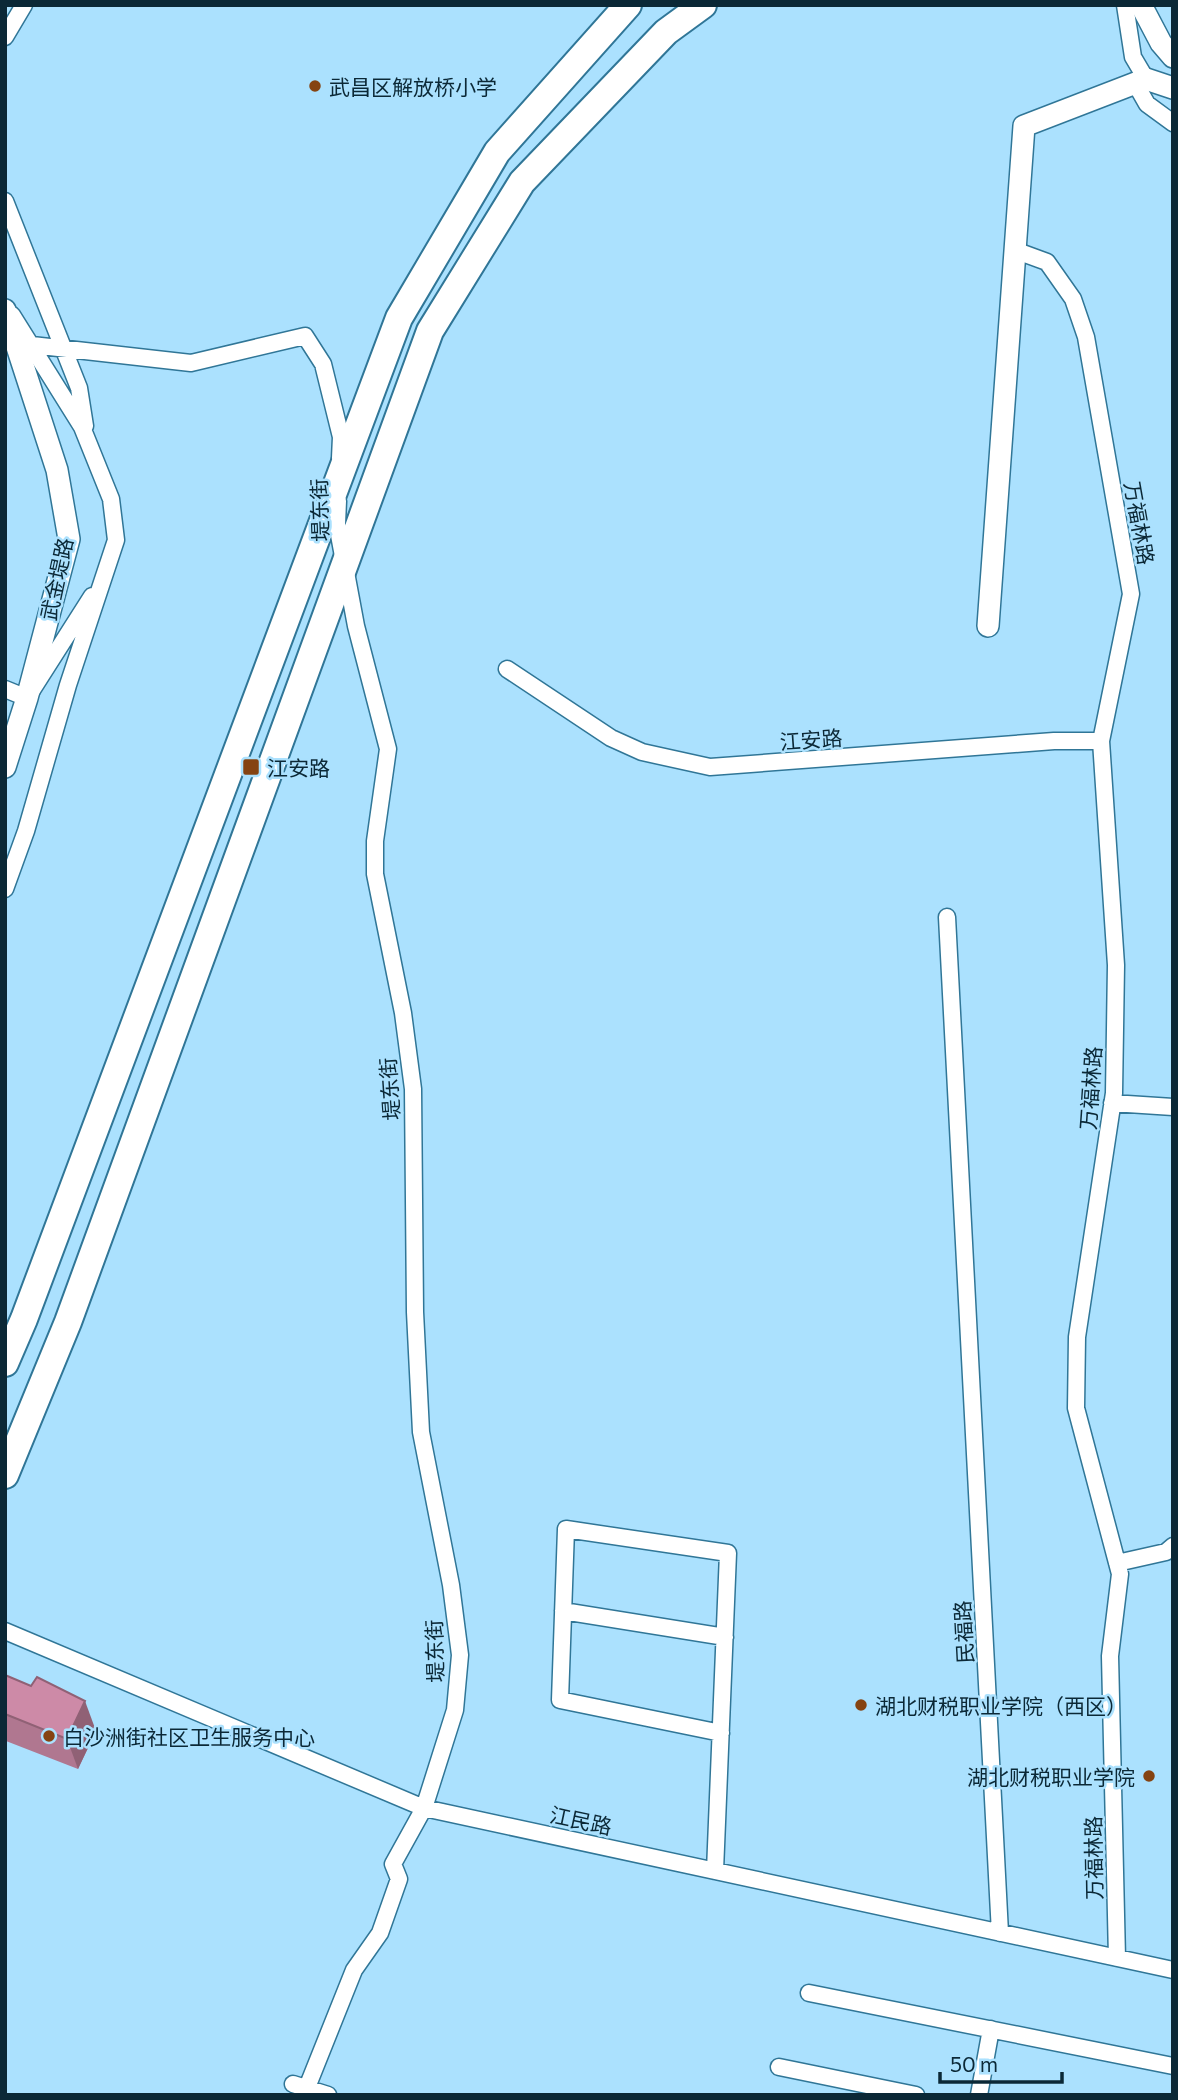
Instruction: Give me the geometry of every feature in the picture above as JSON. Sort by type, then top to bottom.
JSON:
[{"type":"main road","points":[[5,1363],[29,1307],[398,318],[497,152],[628,5]]},
{"type":"main road","points":[[5,1475],[68,1322],[430,331],[522,182],[666,32],[703,5]]},
{"type":"street","points":[[5,37],[24,5]]},
{"type":"street","points":[[1125,5],[1132,57],[1147,104],[1173,123]]},
{"type":"street","points":[[1140,5],[1161,43],[1173,57]]},
{"type":"street","points":[[988,626],[1024,126],[1140,81],[1173,88]]},
{"type":"street","points":[[5,201],[79,388],[88,441]]},
{"type":"street","name":"万福林路","points":[[1017,251],[1047,262],[1073,299],[1086,337],[1131,594],[1101,740],[1116,965],[1112,1104],[1077,1337],[1076,1408],[1120,1574],[1110,1656],[1117,1958]]},
{"type":"street","points":[[5,308],[32,345],[82,427],[111,499],[116,540],[68,685],[26,831],[5,889]]},
{"type":"street","name":"武金堤路","points":[[5,308],[57,470],[69,539],[27,698],[5,767]]},
{"type":"street","name":"堤东街","points":[[32,345],[191,363],[305,336],[323,364],[341,438],[337,524],[356,626],[388,749],[375,841],[375,874],[403,1013],[413,1088],[415,1312],[421,1432],[451,1585],[460,1655],[455,1710],[424,1808],[393,1864],[398,1879],[380,1934],[354,1970],[301,2089]]},
{"type":"street","points":[[5,689],[27,698],[106,573]]},
{"type":"street","name":"江安路","points":[[507,669],[611,737],[642,752],[710,767],[1054,741],[1101,740]]},
{"type":"street","name":"民福路","points":[[947,917],[1000,1933]]},
{"type":"street","points":[[1112,1104],[1173,1107]]},
{"type":"street","points":[[715,1871],[721,1732],[724,1637],[728,1553],[566,1529],[560,1700],[721,1732]]},
{"type":"street","points":[[1117,1563],[1172,1551]]},
{"type":"street","points":[[563,1611],[724,1637]]},
{"type":"street","name":"江民路","points":[[5,1631],[424,1808],[1173,1970]]},
{"type":"street","points":[[809,1993],[1173,2066]]},
{"type":"street","points":[[979,2095],[991,2029]]},
{"type":"street","points":[[779,2067],[916,2095]]},
{"type":"street","points":[[301,2089],[328,2095]]},
{"type":"building","points":[[5,1675],[31,1686],[37,1677],[85,1701],[67,1739],[5,1714]]},
{"type":"place","name":"武昌区解放桥小学","points":[[315,86]]},
{"type":"place","name":"江安路","points":[[251,767]]},
{"type":"place","name":"湖北财税职业学院（西区）","points":[[861,1705]]},
{"type":"place","name":"白沙洲街社区卫生服务中心","points":[[49,1736]]},
{"type":"place","name":"湖北财税职业学院","points":[[1149,1776]]}]
